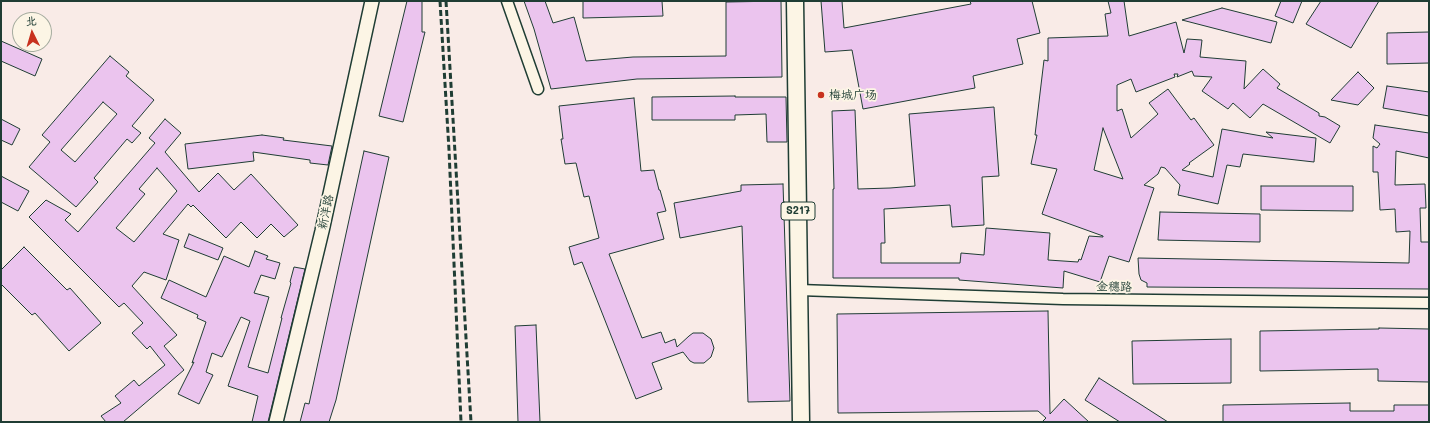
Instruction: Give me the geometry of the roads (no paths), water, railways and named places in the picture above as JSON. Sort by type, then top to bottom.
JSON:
[{"type":"main road","name":"S217","points":[[796,1],[801,422]]},
{"type":"street","name":"新洋路","points":[[276,422],[322,231],[372,1]]},
{"type":"street","points":[[507,1],[538,89]]},
{"type":"street","name":"金穗路","points":[[799,290],[1063,299],[1429,303]]},
{"type":"railway","points":[[440,1],[449,150],[461,422]]},
{"type":"railway","points":[[446,1],[471,422]]},
{"type":"place","name":"梅城广场","points":[[821,95]]}]
